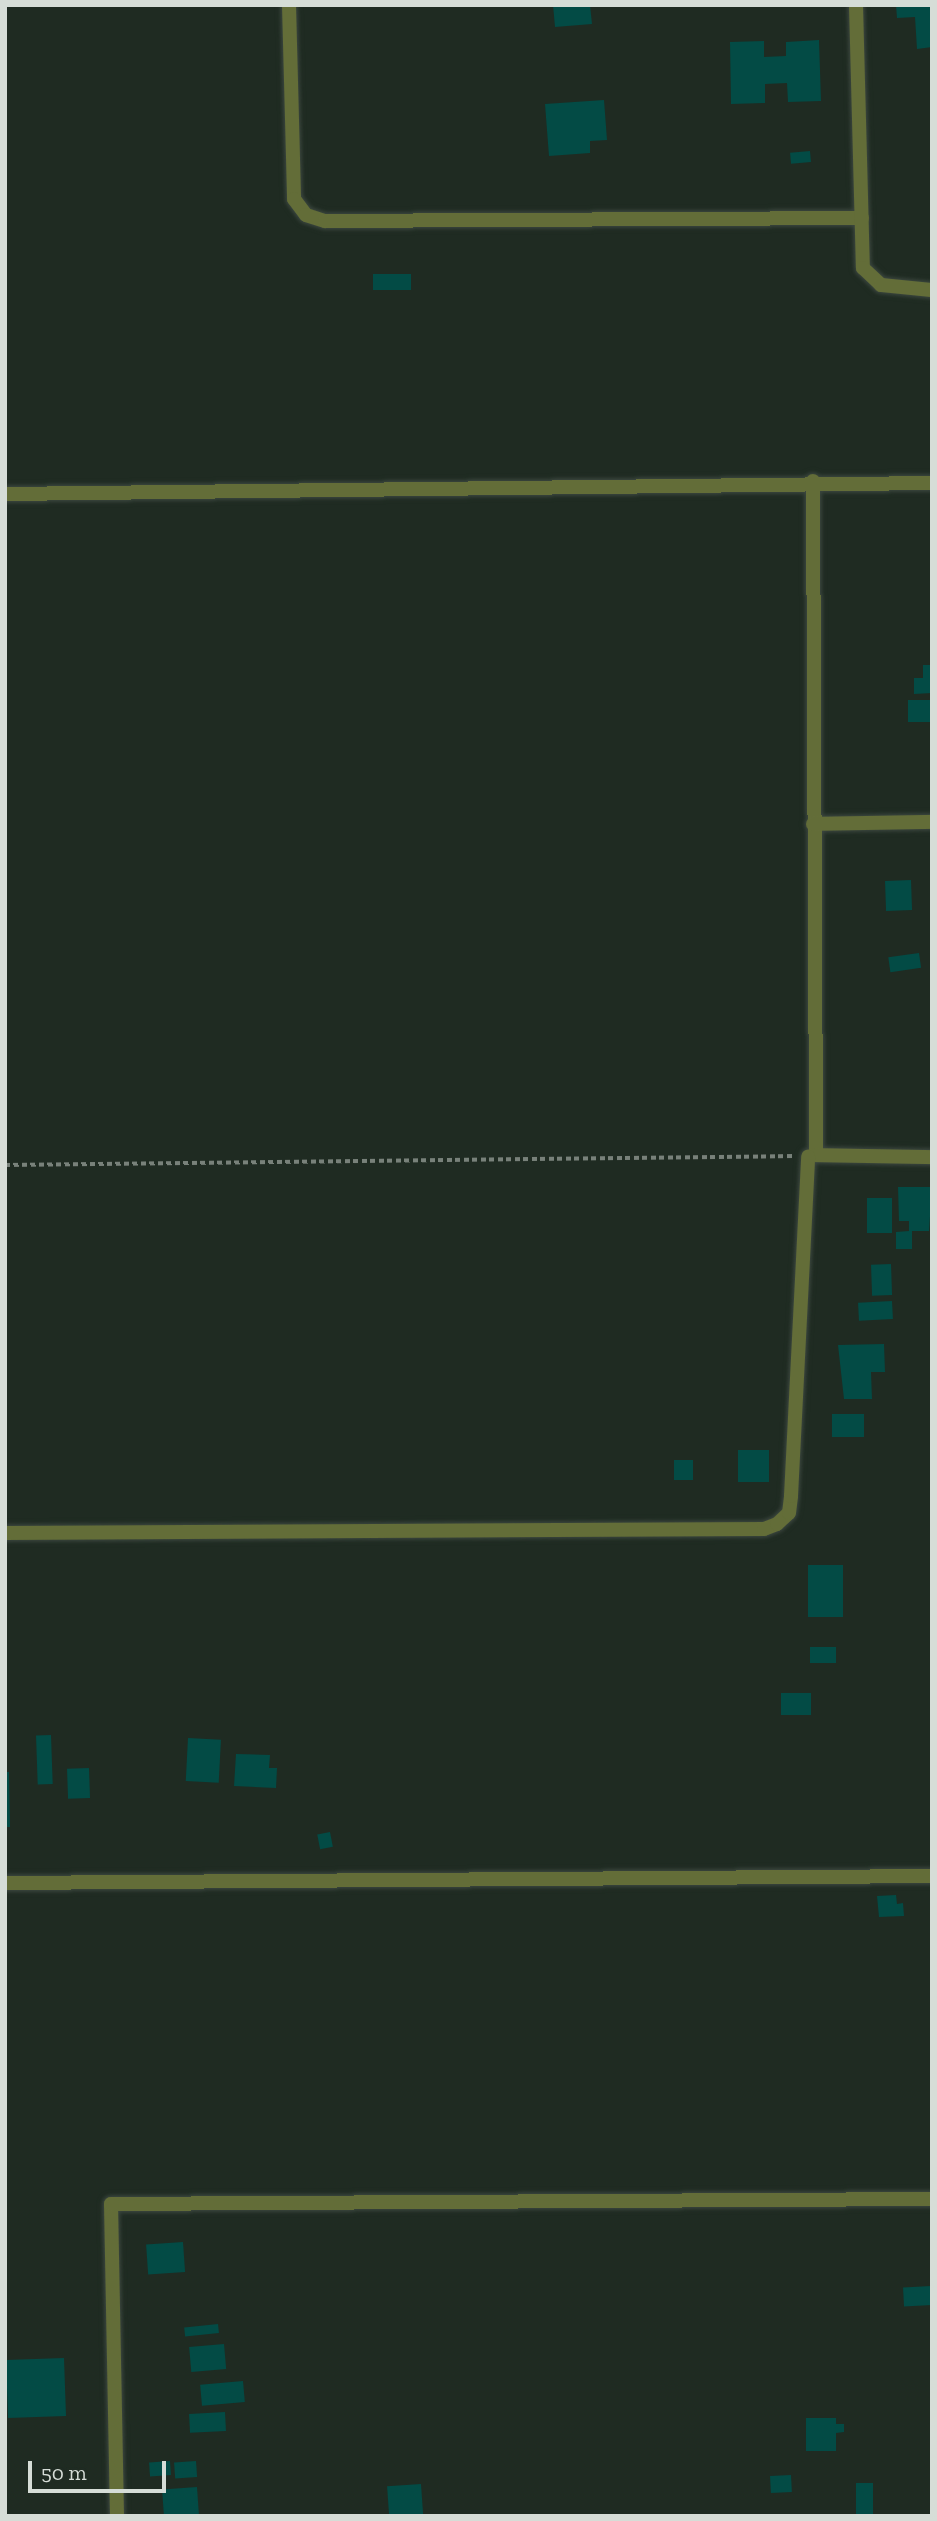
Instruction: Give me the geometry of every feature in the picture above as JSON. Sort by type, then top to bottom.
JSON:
[{"type":"street","points":[[289,5],[294,199],[306,215],[325,221],[862,218]]},
{"type":"street","points":[[856,5],[863,268],[881,285],[932,289]]},
{"type":"street","points":[[5,494],[813,481],[932,483]]},
{"type":"street","points":[[813,481],[816,1155],[932,1157]]},
{"type":"street","points":[[813,824],[932,822]]},
{"type":"street","points":[[5,1533],[750,1529],[777,1524],[789,1513],[791,1496],[808,1156]]},
{"type":"street","points":[[5,1883],[932,1876]]},
{"type":"street","points":[[117,2516],[111,2204],[932,2199]]},
{"type":"path","points":[[5,1165],[808,1156]]},
{"type":"building","points":[[553,5],[590,5],[592,24],[555,27]]},
{"type":"building","points":[[896,5],[932,5],[932,47],[917,49],[915,17],[897,18]]},
{"type":"building","points":[[819,40],[821,101],[788,102],[787,83],[765,84],[765,103],[731,104],[730,42],[764,41],[764,57],[786,56],[786,42]]},
{"type":"building","points":[[604,100],[607,140],[590,141],[590,153],[549,156],[545,104]]},
{"type":"building","points":[[810,151],[811,162],[791,164],[790,153]]},
{"type":"building","points":[[373,274],[411,274],[411,290],[373,290]]},
{"type":"building","points":[[923,665],[932,665],[932,693],[914,694],[914,678],[923,678]]},
{"type":"building","points":[[908,700],[932,700],[932,722],[908,722]]},
{"type":"building","points":[[911,880],[912,910],[886,911],[885,881]]},
{"type":"building","points":[[919,953],[921,968],[890,972],[888,957]]},
{"type":"building","points":[[898,1187],[932,1187],[929,1231],[912,1231],[912,1249],[896,1249],[896,1232],[909,1231],[909,1221],[899,1221]]},
{"type":"building","points":[[867,1198],[892,1198],[892,1233],[867,1233]]},
{"type":"building","points":[[891,1264],[892,1295],[872,1296],[871,1265]]},
{"type":"building","points":[[892,1301],[893,1319],[859,1321],[858,1303]]},
{"type":"building","points":[[884,1344],[885,1372],[871,1372],[872,1399],[844,1399],[838,1345]]},
{"type":"building","points":[[832,1414],[864,1414],[864,1437],[832,1437]]},
{"type":"building","points":[[738,1450],[769,1450],[769,1482],[738,1482]]},
{"type":"building","points":[[674,1460],[693,1460],[693,1480],[674,1480]]},
{"type":"building","points":[[808,1565],[843,1565],[843,1617],[808,1617]]},
{"type":"building","points":[[810,1647],[836,1647],[836,1663],[810,1663]]},
{"type":"building","points":[[781,1693],[811,1693],[811,1715],[781,1715]]},
{"type":"building","points":[[51,1735],[53,1784],[38,1784],[36,1736]]},
{"type":"building","points":[[188,1738],[221,1740],[219,1783],[186,1781]]},
{"type":"building","points":[[236,1754],[270,1755],[269,1768],[277,1768],[276,1788],[234,1786]]},
{"type":"building","points":[[89,1768],[90,1798],[68,1799],[67,1769]]},
{"type":"building","points":[[5,1772],[9,1772],[10,1827],[5,1827]]},
{"type":"building","points":[[330,1832],[333,1847],[320,1849],[317,1834]]},
{"type":"building","points":[[896,1895],[897,1904],[903,1903],[904,1916],[879,1917],[877,1896]]},
{"type":"building","points":[[183,2242],[185,2272],[148,2275],[146,2245]]},
{"type":"building","points":[[931,2286],[932,2305],[904,2306],[903,2287]]},
{"type":"building","points":[[218,2324],[219,2333],[185,2337],[184,2328]]},
{"type":"building","points":[[224,2344],[226,2369],[191,2372],[189,2347]]},
{"type":"building","points":[[64,2358],[66,2416],[8,2418],[6,2360]]},
{"type":"building","points":[[243,2381],[245,2402],[202,2406],[200,2385]]},
{"type":"building","points":[[225,2412],[226,2431],[190,2433],[189,2414]]},
{"type":"building","points":[[806,2418],[836,2418],[836,2424],[844,2424],[844,2432],[836,2433],[836,2451],[806,2451]]},
{"type":"building","points":[[170,2461],[171,2475],[150,2476],[149,2462]]},
{"type":"building","points":[[196,2461],[197,2477],[175,2478],[174,2463]]},
{"type":"building","points":[[791,2475],[792,2492],[771,2493],[770,2476]]},
{"type":"building","points":[[856,2483],[873,2483],[873,2514],[856,2514]]},
{"type":"building","points":[[421,2484],[423,2516],[389,2516],[387,2486]]},
{"type":"building","points":[[197,2487],[199,2516],[164,2516],[162,2489]]}]
